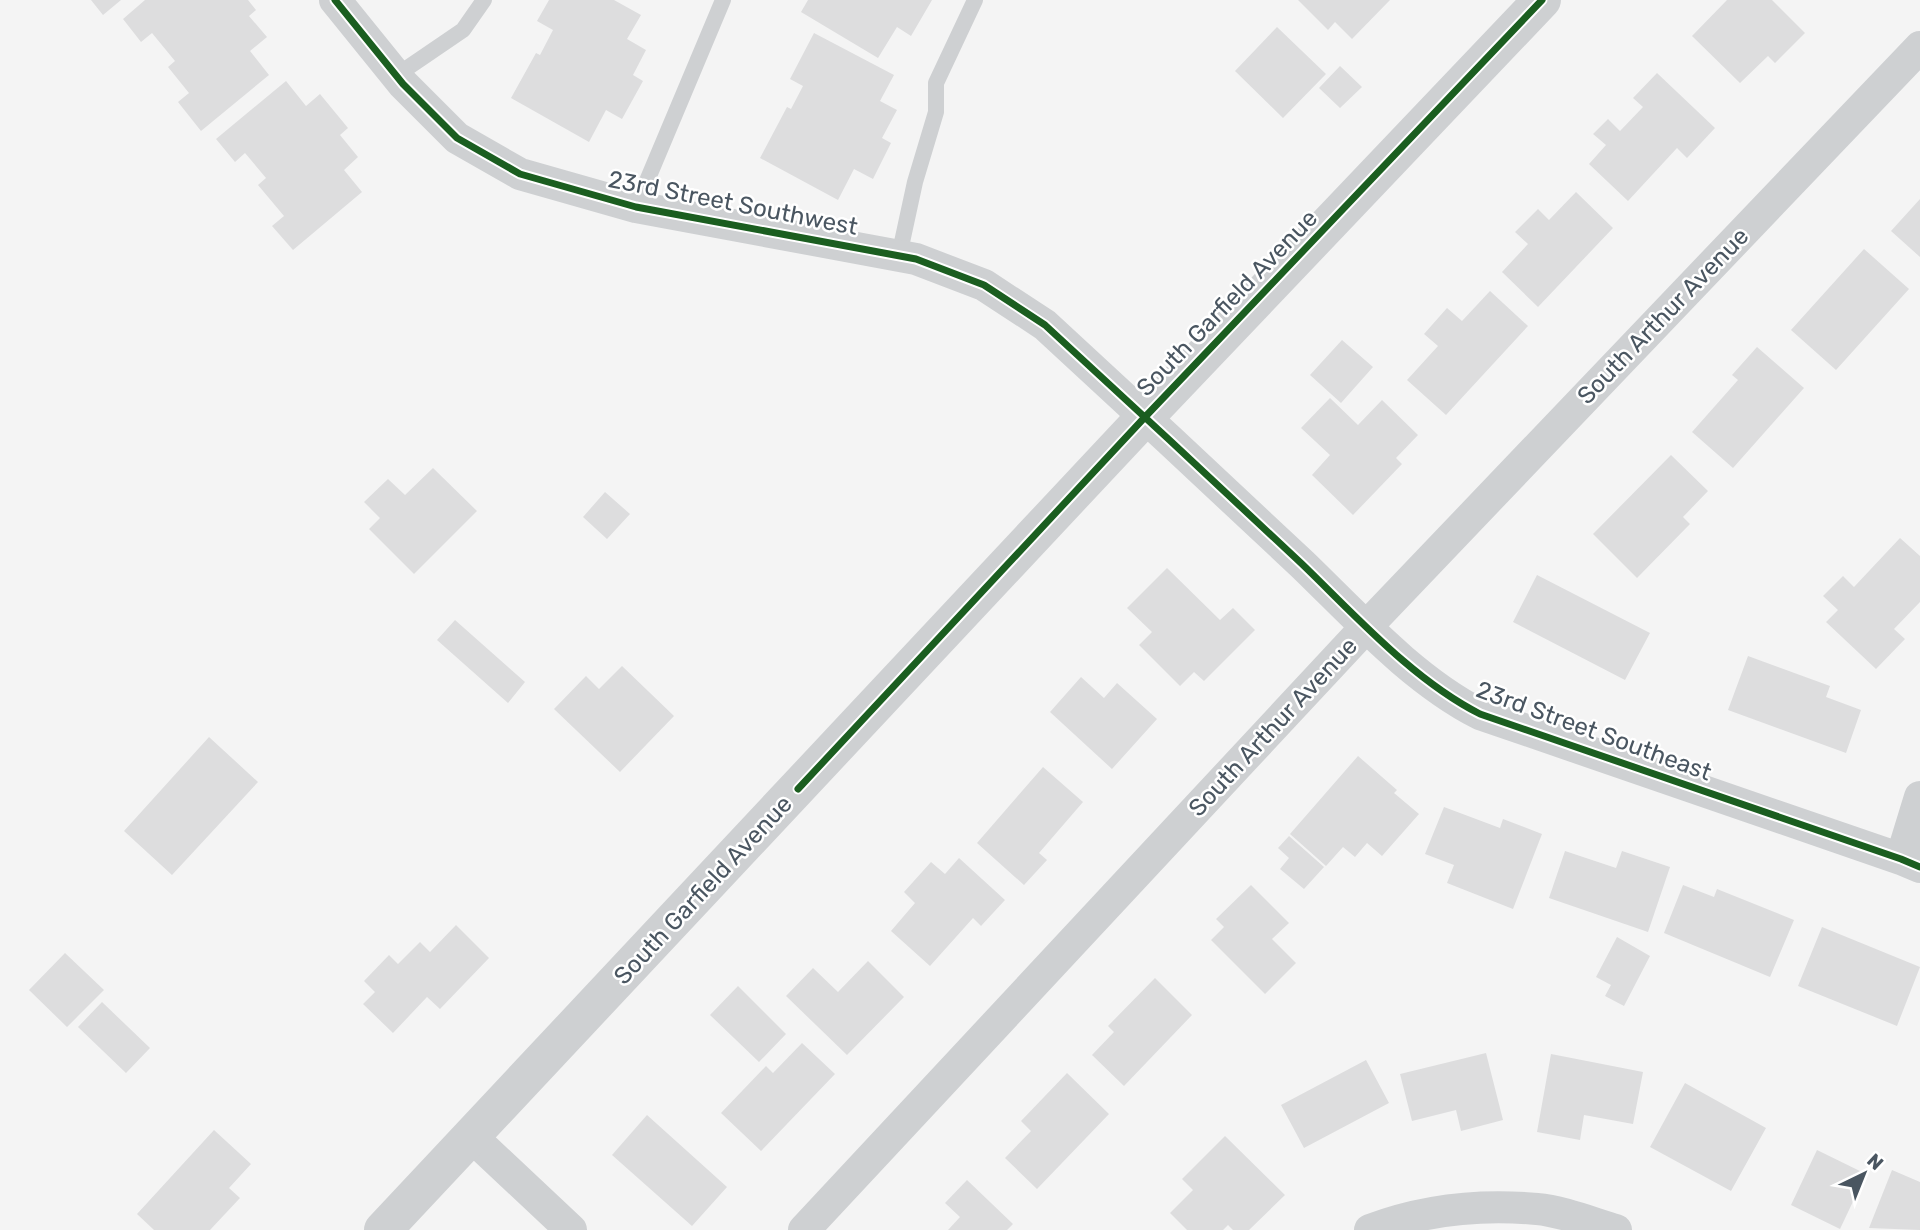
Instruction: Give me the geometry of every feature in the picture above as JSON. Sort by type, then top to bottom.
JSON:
[{"type":"street","name":"23rd Street Southwest","points":[[335,0],[397,75],[457,138],[520,174],[636,206],[916,259],[984,285],[1045,325],[1145,417]]},
{"type":"street","name":"South Garfield Avenue","points":[[383,1230],[1145,417],[1542,0]]},
{"type":"street","name":"South Arthur Avenue","points":[[804,1230],[1367,626],[1920,47]]},
{"type":"street","name":"23rd Street Southeast","points":[[1145,417],[1367,626],[1424,678],[1454,701],[1480,714],[1911,863]]},
{"type":"street","points":[[1911,863],[1920,797]]},
{"type":"street","points":[[472,1138],[571,1230]]},
{"type":"street","points":[[1370,1230],[1391,1222],[1458,1209],[1539,1209],[1616,1230]]},
{"type":"lane","points":[[397,75],[463,30],[484,0]]},
{"type":"lane","points":[[636,206],[723,0]]},
{"type":"lane","points":[[899,256],[915,182],[936,112],[936,83],[975,0]]},
{"type":"building","points":[[91,0],[121,0],[103,15]]},
{"type":"building","points":[[145,0],[248,0],[256,10],[249,16],[267,37],[250,51],[269,75],[201,131],[178,102],[189,93],[168,67],[175,61],[152,33],[141,42],[123,19]]},
{"type":"building","points":[[549,0],[614,0],[641,15],[627,39],[646,50],[633,75],[643,81],[622,119],[606,110],[589,142],[511,98],[536,53],[540,55],[553,30],[537,21]]},
{"type":"building","points":[[808,0],[932,0],[911,36],[897,27],[878,58],[801,12]]},
{"type":"building","points":[[1298,0],[1390,0],[1352,39],[1335,22],[1328,30]]},
{"type":"building","points":[[1727,0],[1772,0],[1805,33],[1775,63],[1768,56],[1740,83],[1692,36]]},
{"type":"building","points":[[1277,27],[1326,74],[1283,118],[1235,71]]},
{"type":"building","points":[[814,33],[894,75],[880,101],[897,110],[882,138],[891,143],[873,179],[854,169],[838,200],[760,158],[787,107],[791,109],[803,86],[790,79]]},
{"type":"building","points":[[1340,66],[1362,87],[1340,108],[1319,88]]},
{"type":"building","points":[[1657,73],[1715,128],[1687,158],[1677,148],[1628,201],[1589,164],[1606,145],[1593,134],[1608,119],[1620,131],[1643,107],[1633,98]]},
{"type":"building","points":[[286,81],[306,106],[320,94],[348,128],[340,135],[358,157],[344,170],[362,192],[293,250],[272,226],[284,216],[258,185],[266,178],[245,153],[235,162],[216,139]]},
{"type":"building","points":[[1576,192],[1613,228],[1538,307],[1502,272],[1528,244],[1515,232],[1538,209],[1549,220]]},
{"type":"building","points":[[1920,199],[1920,257],[1891,231]]},
{"type":"building","points":[[1864,249],[1909,289],[1836,370],[1791,330]]},
{"type":"building","points":[[1490,291],[1528,326],[1446,415],[1407,380],[1438,346],[1424,334],[1447,308],[1462,321]]},
{"type":"building","points":[[1342,340],[1373,367],[1341,403],[1310,375]]},
{"type":"building","points":[[1757,347],[1804,388],[1733,468],[1692,432],[1738,380],[1732,375]]},
{"type":"building","points":[[1330,398],[1358,425],[1382,400],[1418,435],[1396,458],[1402,464],[1353,515],[1312,475],[1330,455],[1301,428]]},
{"type":"building","points":[[1671,455],[1708,491],[1683,517],[1690,524],[1637,578],[1593,534]]},
{"type":"building","points":[[433,468],[477,511],[414,574],[369,529],[380,518],[364,502],[388,479],[405,495]]},
{"type":"building","points":[[605,492],[630,514],[607,539],[583,517]]},
{"type":"building","points":[[1900,538],[1920,556],[1920,602],[1894,629],[1905,639],[1876,669],[1826,622],[1838,610],[1823,596],[1843,576],[1854,587]]},
{"type":"building","points":[[1167,568],[1220,620],[1233,608],[1255,630],[1204,681],[1194,672],[1180,686],[1139,645],[1152,632],[1127,608]]},
{"type":"building","points":[[1537,575],[1650,633],[1625,680],[1513,622]]},
{"type":"building","points":[[455,620],[525,682],[508,703],[437,640]]},
{"type":"building","points":[[1748,656],[1830,686],[1826,697],[1861,710],[1846,753],[1728,710]]},
{"type":"building","points":[[622,666],[674,716],[620,772],[554,709],[586,676],[599,689]]},
{"type":"building","points":[[1081,677],[1104,698],[1117,683],[1157,719],[1112,769],[1050,712]]},
{"type":"building","points":[[209,737],[258,782],[172,875],[124,831]]},
{"type":"building","points":[[1358,756],[1397,790],[1394,793],[1419,814],[1382,856],[1367,843],[1355,857],[1343,847],[1326,866],[1290,834]]},
{"type":"building","points":[[1043,767],[1083,802],[1039,853],[1047,860],[1024,885],[977,843]]},
{"type":"building","points":[[1444,807],[1500,828],[1503,819],[1542,834],[1513,909],[1447,883],[1454,865],[1425,854]]},
{"type":"building","points":[[1289,836],[1324,867],[1304,889],[1280,869],[1289,858],[1278,848]]},
{"type":"building","points":[[1565,851],[1616,868],[1622,851],[1670,867],[1648,932],[1549,898]]},
{"type":"building","points":[[959,858],[1005,900],[981,926],[973,918],[930,966],[891,931],[915,903],[904,892],[931,862],[945,874]]},
{"type":"building","points":[[1251,885],[1289,923],[1272,939],[1296,963],[1265,994],[1211,940],[1224,927],[1216,919]]},
{"type":"building","points":[[1683,885],[1714,897],[1717,889],[1794,920],[1770,977],[1664,933]]},
{"type":"building","points":[[456,925],[489,958],[440,1009],[427,997],[393,1033],[363,1004],[375,992],[364,981],[389,955],[398,964],[420,942],[430,952]]},
{"type":"building","points":[[1822,927],[1920,967],[1897,1026],[1798,986]]},
{"type":"building","points":[[1617,937],[1650,956],[1624,1006],[1605,996],[1611,985],[1596,977]]},
{"type":"building","points":[[65,953],[104,990],[67,1027],[29,990]]},
{"type":"building","points":[[868,961],[904,997],[847,1055],[786,996],[813,968],[838,992]]},
{"type":"building","points":[[1155,978],[1192,1015],[1124,1086],[1092,1055],[1114,1032],[1108,1026]]},
{"type":"building","points":[[738,986],[786,1034],[759,1062],[710,1015]]},
{"type":"building","points":[[102,1002],[150,1048],[126,1073],[78,1027]]},
{"type":"building","points":[[802,1043],[835,1074],[761,1151],[721,1113],[766,1066],[773,1073]]},
{"type":"building","points":[[1486,1053],[1503,1120],[1461,1131],[1456,1110],[1412,1121],[1400,1074]]},
{"type":"building","points":[[1551,1054],[1643,1072],[1633,1124],[1584,1115],[1580,1140],[1537,1132]]},
{"type":"building","points":[[1366,1060],[1389,1103],[1304,1148],[1281,1105]]},
{"type":"building","points":[[1067,1073],[1109,1114],[1037,1189],[1005,1158],[1031,1131],[1021,1121]]},
{"type":"building","points":[[1685,1083],[1766,1128],[1731,1191],[1650,1147]]},
{"type":"building","points":[[647,1115],[727,1187],[692,1226],[612,1155]]},
{"type":"building","points":[[214,1130],[251,1164],[229,1188],[240,1198],[210,1230],[154,1230],[137,1214]]},
{"type":"building","points":[[1225,1136],[1285,1195],[1249,1230],[1233,1230],[1228,1225],[1223,1230],[1187,1230],[1170,1213],[1193,1190],[1182,1179]]},
{"type":"building","points":[[1817,1150],[1866,1174],[1840,1229],[1791,1205]]},
{"type":"building","points":[[1892,1170],[1920,1182],[1920,1230],[1869,1228]]},
{"type":"building","points":[[967,1180],[1013,1224],[1007,1230],[948,1230],[960,1217],[945,1203]]},
{"type":"cycle path","points":[[335,0],[403,84],[457,138],[520,174],[636,207],[916,259],[984,285],[1045,325],[1408,665],[1455,700],[1480,714],[1920,867]]},
{"type":"cycle path","points":[[798,789],[1145,417],[1542,0]]}]
